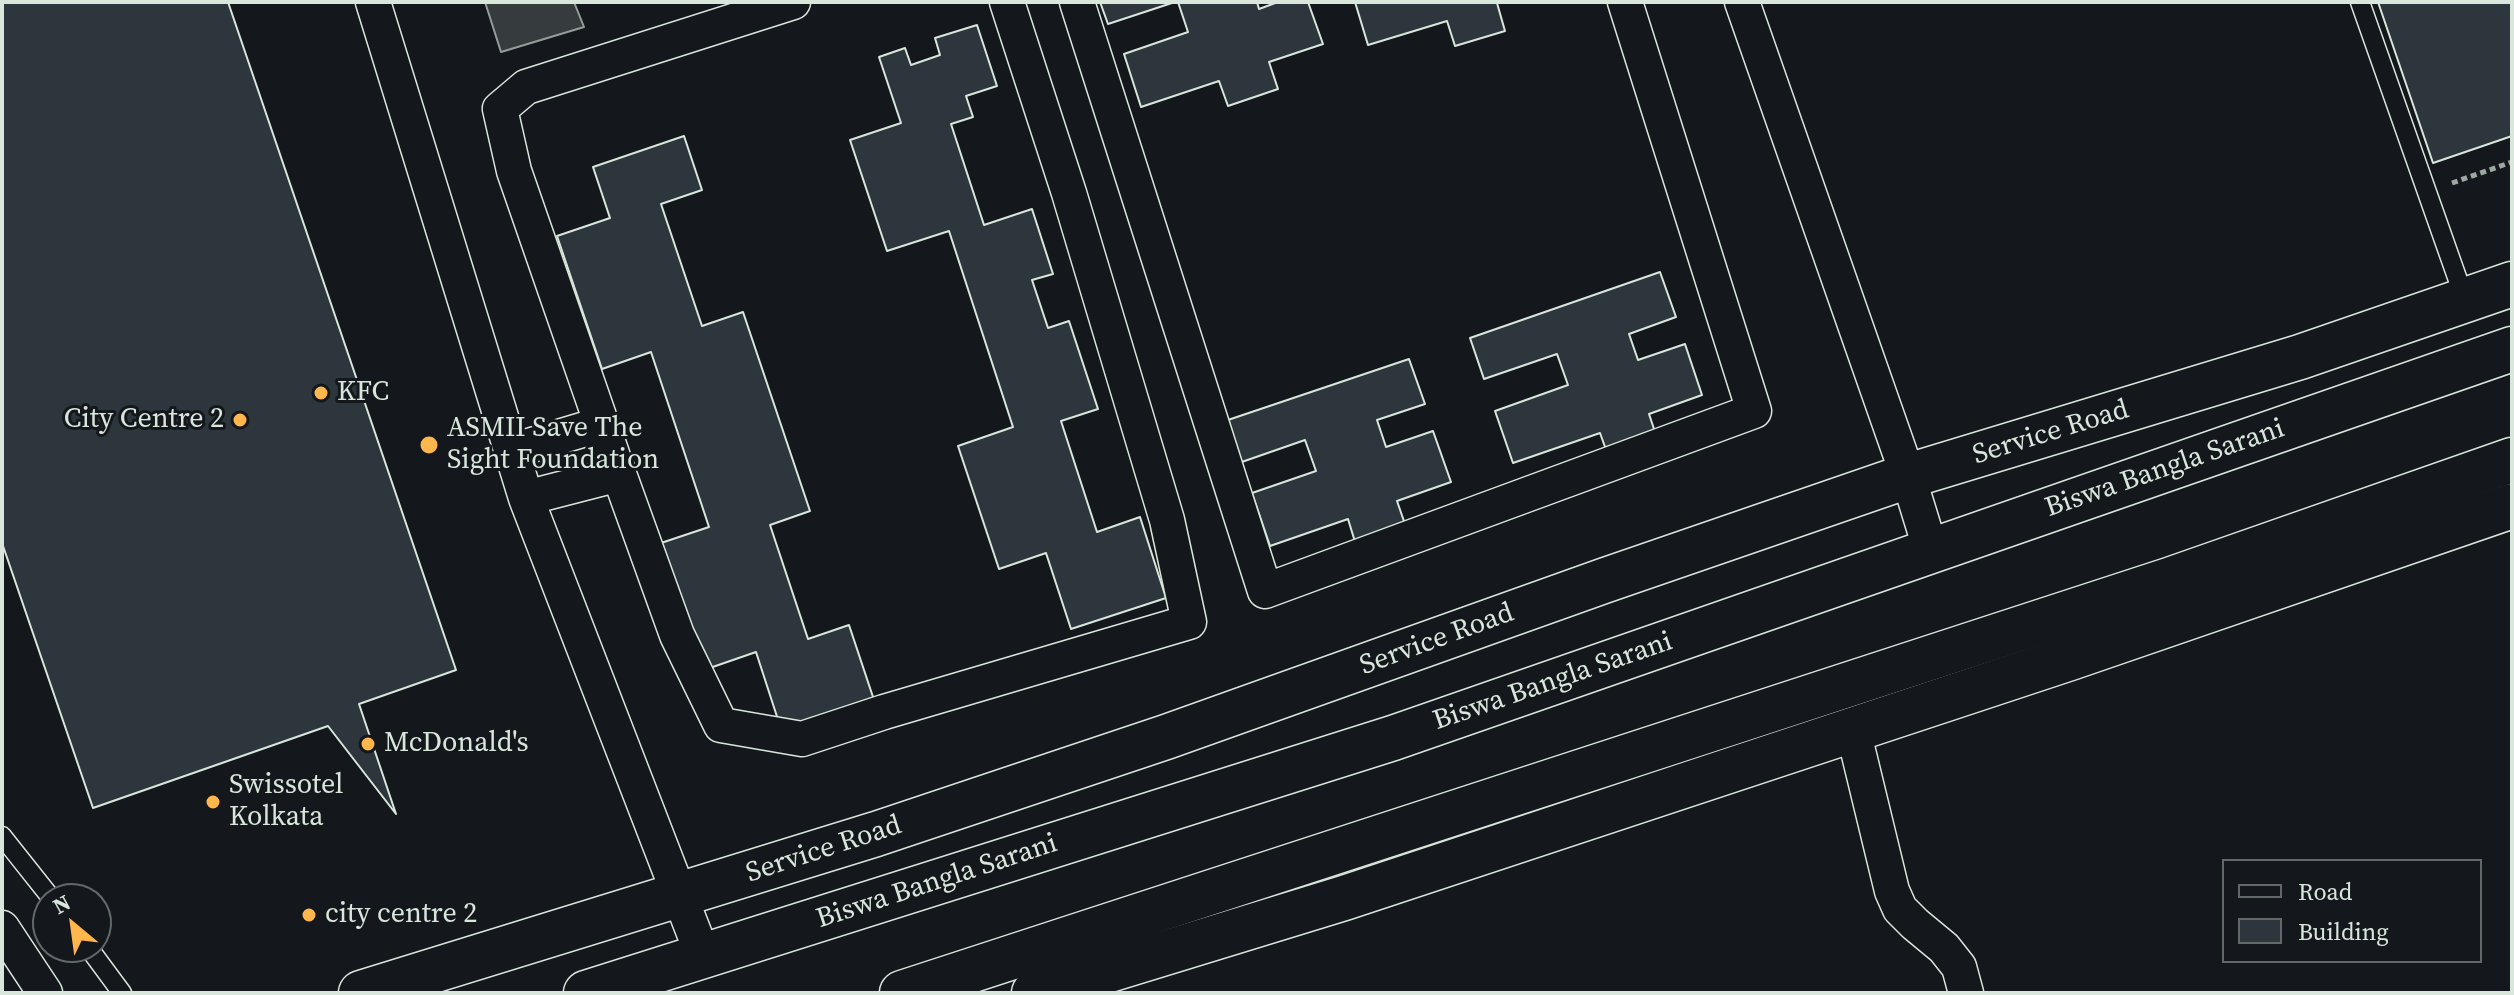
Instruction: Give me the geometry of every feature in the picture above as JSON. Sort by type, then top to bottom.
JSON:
[{"type":"street","points":[[373,2],[526,498],[703,956]]},
{"type":"street","points":[[793,2],[526,87],[500,109],[514,171],[677,635],[721,725],[802,739],[1189,622],[1167,520],[1069,193],[1007,2]]},
{"type":"street","points":[[1077,2],[1265,591],[1754,411],[1625,2]]},
{"type":"street","points":[[1742,2],[1908,476],[1931,551]]},
{"type":"street","name":"Service Road","points":[[361,993],[876,834],[1166,737],[1908,476],[2300,357],[2512,284]]},
{"type":"street","name":"Biswa Bangla Sarani","points":[[586,993],[1393,738],[2512,349]]},
{"type":"street","points":[[512,451],[602,424]]},
{"type":"street","points":[[902,993],[2169,580],[2512,460]]},
{"type":"street","points":[[526,498],[619,474]]},
{"type":"street","points":[[1034,993],[1344,898],[2084,653],[2512,506]]},
{"type":"street","points":[[1853,730],[1892,891],[1900,909],[1944,948],[1959,967],[1966,993]]},
{"type":"street","points":[[2,928],[45,993]]},
{"type":"lane","points":[[2360,2],[2465,300]]},
{"type":"lane","points":[[2,836],[39,883]]},
{"type":"lane","points":[[100,963],[122,993]]},
{"type":"path","points":[[2428,191],[2512,162]]},
{"type":"shaded area","points":[[485,2],[574,2],[584,27],[501,52]]},
{"type":"building","points":[[2,2],[228,2],[456,670],[359,704],[396,814],[328,726],[93,808],[2,543]]},
{"type":"building","points":[[1100,2],[1175,2],[1108,24]]},
{"type":"building","points":[[1178,2],[1257,2],[1259,9],[1278,2],[1308,2],[1323,44],[1269,62],[1278,89],[1228,106],[1219,81],[1141,107],[1124,54],[1188,32]]},
{"type":"building","points":[[1355,2],[1500,2],[1497,3],[1505,31],[1455,46],[1447,21],[1368,45]]},
{"type":"building","points":[[2378,2],[2512,2],[2512,136],[2433,163]]},
{"type":"building","points":[[977,25],[997,86],[966,96],[973,117],[951,124],[984,225],[1032,209],[1053,274],[1032,280],[1048,328],[1069,321],[1098,409],[1061,421],[1097,532],[1140,517],[1166,598],[1071,629],[1046,553],[999,569],[958,446],[1013,427],[949,231],[887,251],[850,140],[901,123],[879,57],[905,48],[911,65],[940,55],[935,38]]},
{"type":"building","points":[[684,136],[702,190],[661,204],[702,326],[743,312],[810,511],[770,525],[808,639],[849,625],[874,700],[782,732],[756,652],[704,670],[661,543],[709,527],[651,352],[602,369],[557,236],[610,218],[593,167]]},
{"type":"building","points":[[1660,272],[1676,317],[1629,334],[1638,360],[1685,344],[1702,395],[1649,414],[1658,441],[1609,458],[1600,433],[1513,463],[1495,411],[1568,385],[1557,354],[1484,379],[1470,338]]},
{"type":"building","points":[[1409,359],[1425,404],[1377,420],[1386,447],[1433,431],[1451,482],[1397,501],[1406,527],[1356,545],[1348,519],[1270,546],[1252,493],[1316,471],[1305,440],[1236,464],[1222,422]]},
{"type":"place","name":"KFC","points":[[321,393]]},
{"type":"place","name":"City Centre 2","points":[[240,420]]},
{"type":"place","name":"ASMII Save The Sight Foundation","points":[[429,445]]},
{"type":"place","name":"McDonald's","points":[[368,744]]},
{"type":"place","name":"Swissotel Kolkata","points":[[213,802]]},
{"type":"place","name":"city centre 2","points":[[309,915]]}]
